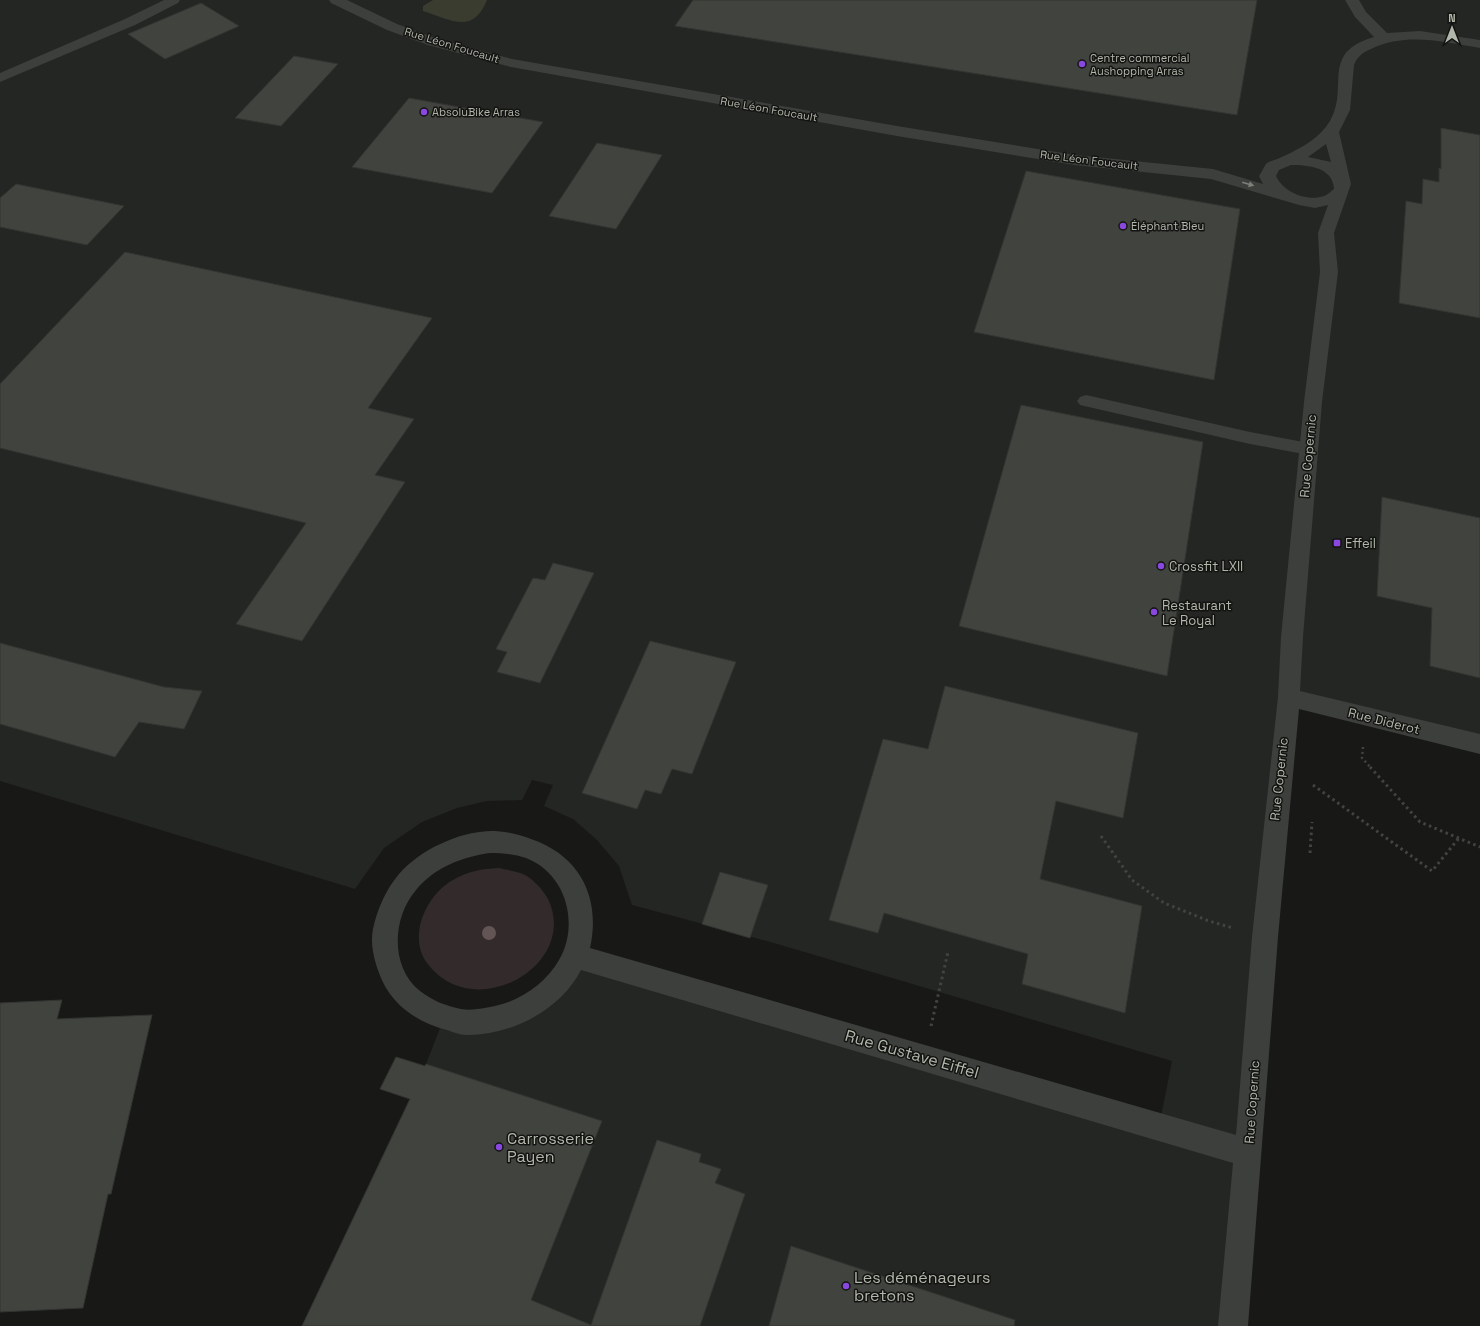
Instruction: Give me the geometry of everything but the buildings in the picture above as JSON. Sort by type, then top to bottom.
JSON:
[{"type":"street","name":"Rue Léon Foucault","points":[[336,0],[392,26],[433,42],[511,63],[897,131],[1075,160],[1213,174],[1288,197]]},
{"type":"street","points":[[1352,0],[1360,14],[1383,38]]},
{"type":"street","points":[[1326,232],[1308,211],[1269,183],[1267,176],[1269,170],[1281,162],[1332,133],[1343,110],[1348,61],[1358,50],[1383,38],[1420,35],[1480,44]]},
{"type":"street","name":"Rue Copernic","points":[[1233,1326],[1248,1153],[1264,937],[1289,697],[1292,637],[1309,449],[1329,272],[1326,232],[1341,189],[1340,161],[1335,150],[1332,133]]},
{"type":"street","points":[[1281,162],[1302,160],[1329,168],[1338,175],[1341,189],[1333,198],[1314,202],[1288,197]]},
{"type":"street","name":"Rue Léon Foucault","points":[[1213,174],[1281,162]]},
{"type":"street","name":"Rue Diderot","points":[[1289,697],[1480,744]]},
{"type":"street","points":[[490,842],[510,843],[529,848],[546,856],[560,868],[571,882],[579,899],[582,918],[581,937],[575,956],[564,975],[550,992],[531,1005],[510,1015],[488,1021],[465,1022],[444,1018],[424,1010],[407,997],[395,982],[387,964],[384,945],[385,926],[391,908],[400,891],[414,875],[430,862],[449,851],[469,845],[490,842]]},
{"type":"street","name":"Rue Gustave Eiffel","points":[[575,956],[1248,1153]]},
{"type":"lane","points":[[0,78],[130,22],[174,0]]},
{"type":"lane","points":[[1086,401],[1250,438],[1309,449]]},
{"type":"path","points":[[1366,717],[1362,758],[1420,822],[1480,847]]},
{"type":"path","points":[[1313,792],[1313,785],[1432,871],[1459,838]]},
{"type":"path","points":[[1310,853],[1312,815]]},
{"type":"path","points":[[1101,836],[1132,880],[1164,903],[1209,921],[1264,937]]},
{"type":"path","points":[[924,1057],[948,952]]},
{"type":"shaded area","points":[[0,0],[1480,0],[1480,744],[1289,697],[1233,1326],[302,1326],[426,1064],[444,1018],[510,1015],[575,956],[1159,1127],[1172,1061],[774,943],[632,905],[619,866],[597,840],[573,819],[544,806],[553,785],[532,780],[522,800],[487,801],[457,808],[422,822],[384,848],[355,889],[0,781]]},
{"type":"shaded area","points":[[433,0],[487,0],[475,18],[460,22],[452,21],[423,11],[423,6]]},
{"type":"shaded area","points":[[499,868],[525,875],[535,882],[548,899],[554,923],[549,946],[536,965],[517,979],[494,988],[470,989],[447,981],[427,963],[421,952],[419,941],[420,929],[428,905],[444,886],[464,874]]},
{"type":"place","name":"Centre commercial Aushopping Arras","points":[[1082,64]]},
{"type":"place","name":"AbsoluBike Arras","points":[[424,112]]},
{"type":"place","name":"Éléphant Bleu","points":[[1123,226]]},
{"type":"place","name":"Effeil","points":[[1337,543]]},
{"type":"place","name":"Crossfit LXII","points":[[1161,566]]},
{"type":"place","name":"Restaurant Le Royal","points":[[1154,612]]},
{"type":"place","name":"Carrosserie Payen","points":[[499,1147]]},
{"type":"place","name":"Les déménageurs bretons","points":[[846,1286]]}]
